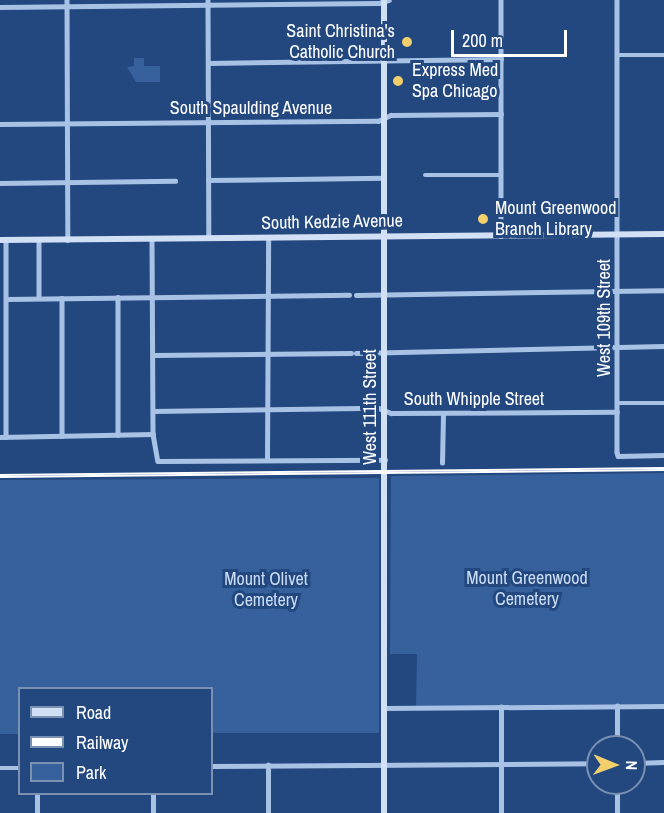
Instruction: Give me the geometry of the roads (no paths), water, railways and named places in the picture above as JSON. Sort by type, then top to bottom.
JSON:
[{"type":"main road","name":"West 111th Street","points":[[384,813],[384,60],[386,1]]},
{"type":"main road","name":"South Kedzie Avenue","points":[[3,240],[664,234]]},
{"type":"street","points":[[67,0],[68,240]]},
{"type":"street","points":[[501,0],[501,236]]},
{"type":"street","name":"West 109th Street","points":[[617,0],[618,456],[664,455]]},
{"type":"street","points":[[0,7],[386,1]]},
{"type":"street","points":[[208,2],[208,238]]},
{"type":"street","points":[[618,55],[664,55]]},
{"type":"street","points":[[208,63],[501,58]]},
{"type":"street","name":"South Spaulding Avenue","points":[[0,124],[501,114]]},
{"type":"street","points":[[425,175],[501,175]]},
{"type":"street","points":[[208,180],[384,178]]},
{"type":"street","points":[[0,183],[176,181]]},
{"type":"street","points":[[267,460],[268,238]]},
{"type":"street","points":[[152,239],[153,434],[158,461],[385,460]]},
{"type":"street","points":[[3,240],[6,298],[3,329],[3,437],[153,434]]},
{"type":"street","points":[[39,240],[39,298]]},
{"type":"street","points":[[356,295],[664,290]]},
{"type":"street","points":[[6,298],[349,295]]},
{"type":"street","points":[[118,297],[118,435]]},
{"type":"street","points":[[62,298],[62,436]]},
{"type":"street","points":[[153,355],[384,353],[664,346]]},
{"type":"street","points":[[617,403],[664,403]]},
{"type":"street","name":"South Whipple Street","points":[[153,411],[268,409],[443,414],[617,412]]},
{"type":"street","points":[[442,464],[443,414]]},
{"type":"street","points":[[617,706],[617,735]]},
{"type":"street","points":[[384,708],[664,706]]},
{"type":"street","points":[[501,707],[501,813]]},
{"type":"street","points":[[646,763],[664,762]]},
{"type":"street","points":[[213,766],[586,763]]},
{"type":"street","points":[[268,765],[268,813]]},
{"type":"street","points":[[0,768],[18,768]]},
{"type":"street","points":[[37,795],[37,813]]},
{"type":"street","points":[[153,795],[153,813]]},
{"type":"street","points":[[617,795],[617,813]]},
{"type":"railway","points":[[0,476],[664,469]]},
{"type":"place","name":"Saint Christina's Catholic Church","points":[[407,42]]},
{"type":"place","name":"Express Med Spa Chicago","points":[[398,81]]},
{"type":"place","name":"Mount Greenwood Branch Library","points":[[483,219]]},
{"type":"park label","name":"Mount Greenwood Cemetery","points":[[527,589]]},
{"type":"park label","name":"Mount Olivet Cemetery","points":[[266,590]]}]
